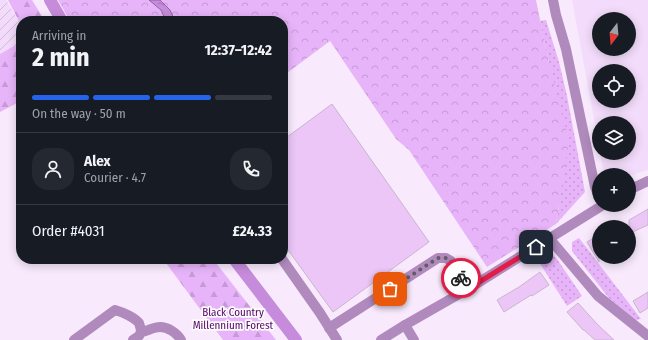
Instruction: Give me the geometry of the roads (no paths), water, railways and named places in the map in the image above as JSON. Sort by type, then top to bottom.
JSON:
[{"type":"street","points":[[553,0],[566,49],[592,173]]},
{"type":"street","points":[[636,187],[648,181]]},
{"type":"street","points":[[381,340],[468,289],[592,212]]},
{"type":"street","points":[[549,238],[598,296],[647,334]]},
{"type":"street","points":[[330,328],[438,258],[446,258],[451,261],[468,289]]},
{"type":"street","points":[[285,264],[337,340]]},
{"type":"street","points":[[74,340],[116,310],[126,314],[138,323],[141,328],[141,332]]},
{"type":"street","points":[[405,325],[414,340]]},
{"type":"street","points":[[134,340],[141,332],[159,327],[167,328],[181,340]]},
{"type":"water","points":[[149,0],[160,0],[170,10],[173,16],[164,16],[161,10]]},
{"type":"waterway","points":[[50,0],[59,16]]},
{"type":"waterway","points":[[238,264],[296,340]]},
{"type":"park label","name":"Black Country Millennium Forest","points":[[233,318]]}]
